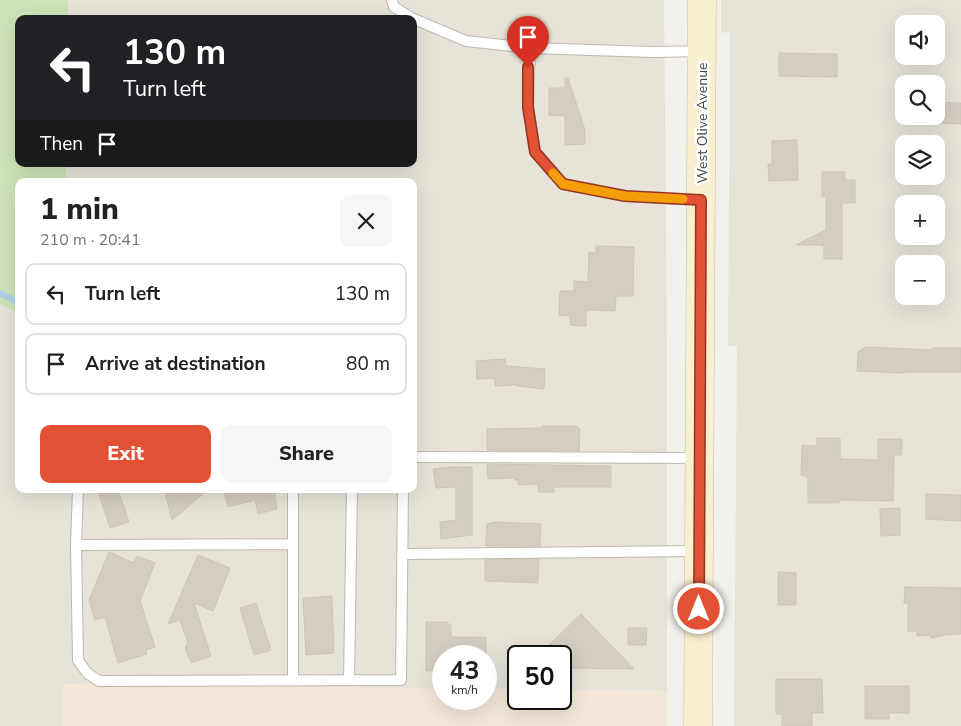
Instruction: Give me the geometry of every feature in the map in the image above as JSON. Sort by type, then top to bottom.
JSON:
[{"type":"main road","name":"West Olive Avenue","points":[[698,726],[702,0]]},
{"type":"lane","points":[[392,0],[394,7],[407,15]]},
{"type":"lane","points":[[417,21],[466,41],[530,48],[652,52],[702,51]]},
{"type":"lane","points":[[530,48],[528,107],[535,152],[563,184],[625,196],[701,200]]},
{"type":"lane","points":[[417,457],[700,458]]},
{"type":"lane","points":[[78,493],[76,545],[78,660],[87,673],[99,681],[401,680],[403,493]]},
{"type":"lane","points":[[293,493],[293,680]]},
{"type":"lane","points":[[349,680],[352,493]]},
{"type":"lane","points":[[76,545],[293,544]]},
{"type":"lane","points":[[403,554],[699,551]]},
{"type":"shaded area","points":[[68,0],[664,0],[667,345],[667,691],[572,690],[572,645],[507,645],[507,689],[497,689],[497,645],[432,645],[432,689],[63,684],[63,726],[0,726],[0,304],[15,312],[15,493],[417,493],[417,178],[66,178],[66,167],[417,167],[417,15],[68,15]]},
{"type":"shaded area","points":[[721,0],[961,0],[961,726],[734,726],[737,346],[728,346],[730,33],[721,32]]},
{"type":"shaded area","points":[[63,684],[432,689],[432,710],[497,710],[497,689],[507,689],[507,710],[572,710],[572,690],[667,691],[667,726],[63,726]]},
{"type":"green space","points":[[0,0],[68,0],[68,15],[15,15],[15,167],[66,167],[66,178],[15,178],[15,312],[0,304]]},
{"type":"building","points":[[779,53],[837,54],[837,77],[779,76]]},
{"type":"building","points":[[565,78],[568,78],[585,130],[585,144],[565,145],[565,116],[549,115],[549,88],[565,88]]},
{"type":"building","points":[[945,102],[961,103],[961,124],[945,123]]},
{"type":"building","points":[[797,140],[798,180],[769,181],[768,164],[772,164],[772,141]]},
{"type":"building","points":[[822,172],[845,172],[845,180],[855,180],[855,203],[842,203],[842,259],[824,259],[824,245],[796,245],[826,230],[826,197],[822,197]]},
{"type":"building","points":[[596,246],[634,247],[633,296],[616,296],[615,311],[586,310],[586,326],[570,325],[570,316],[559,315],[560,291],[574,291],[574,281],[588,282],[589,252],[596,253]]},
{"type":"building","points":[[866,347],[932,350],[932,348],[961,348],[961,372],[904,373],[857,371],[858,352]]},
{"type":"building","points":[[505,359],[506,366],[545,369],[544,389],[517,385],[495,386],[495,378],[477,379],[476,361]]},
{"type":"building","points":[[542,426],[578,426],[578,429],[580,429],[579,451],[487,450],[487,429],[542,428]]},
{"type":"building","points":[[817,438],[840,438],[840,459],[878,460],[878,439],[902,439],[901,455],[894,455],[893,501],[839,500],[839,503],[808,503],[808,477],[801,475],[802,445],[817,446]]},
{"type":"building","points":[[487,464],[611,466],[611,487],[553,487],[554,492],[538,492],[538,484],[518,485],[518,480],[515,480],[515,478],[488,479]]},
{"type":"building","points":[[472,467],[472,535],[441,539],[440,522],[456,520],[456,487],[436,488],[433,469]]},
{"type":"building","points":[[98,493],[119,493],[129,522],[110,528]]},
{"type":"building","points":[[165,493],[204,493],[172,520]]},
{"type":"building","points":[[224,493],[275,493],[277,509],[258,514],[255,500],[228,507]]},
{"type":"building","points":[[926,494],[961,495],[961,521],[926,519]]},
{"type":"building","points":[[900,508],[900,535],[881,536],[880,509]]},
{"type":"building","points":[[497,522],[541,524],[540,546],[486,546],[487,524]]},
{"type":"building","points":[[109,552],[134,563],[137,556],[155,563],[140,601],[155,647],[146,650],[147,654],[118,663],[105,617],[95,620],[89,600]]},
{"type":"building","points":[[198,555],[230,568],[213,611],[194,603],[211,656],[191,663],[185,648],[188,643],[180,620],[168,624]]},
{"type":"building","points":[[539,559],[538,583],[485,581],[485,560]]},
{"type":"building","points":[[778,572],[796,573],[796,605],[778,605]]},
{"type":"building","points":[[905,587],[961,588],[961,634],[931,638],[931,635],[917,636],[917,631],[908,631],[908,603],[904,603]]},
{"type":"building","points":[[332,596],[334,653],[306,655],[303,598]]},
{"type":"building","points":[[256,603],[271,650],[254,655],[240,608]]},
{"type":"building","points":[[581,614],[634,669],[572,668],[572,645],[549,645]]},
{"type":"building","points":[[426,622],[448,622],[448,625],[451,625],[451,637],[486,637],[486,645],[432,645],[432,671],[426,671]]},
{"type":"building","points":[[628,628],[647,628],[646,645],[628,645]]},
{"type":"building","points":[[776,679],[822,679],[823,713],[812,713],[812,726],[782,726],[782,714],[776,714]]},
{"type":"building","points":[[865,686],[909,686],[909,713],[889,713],[889,719],[865,719]]},
{"type":"waterway","points":[[0,293],[15,301]]},
{"type":"slow traffic","points":[[553,173],[563,184],[578,187],[625,196],[683,199]]},
{"type":"route","points":[[528,67],[528,107],[535,152],[563,184],[625,196],[701,200],[699,609]]}]
